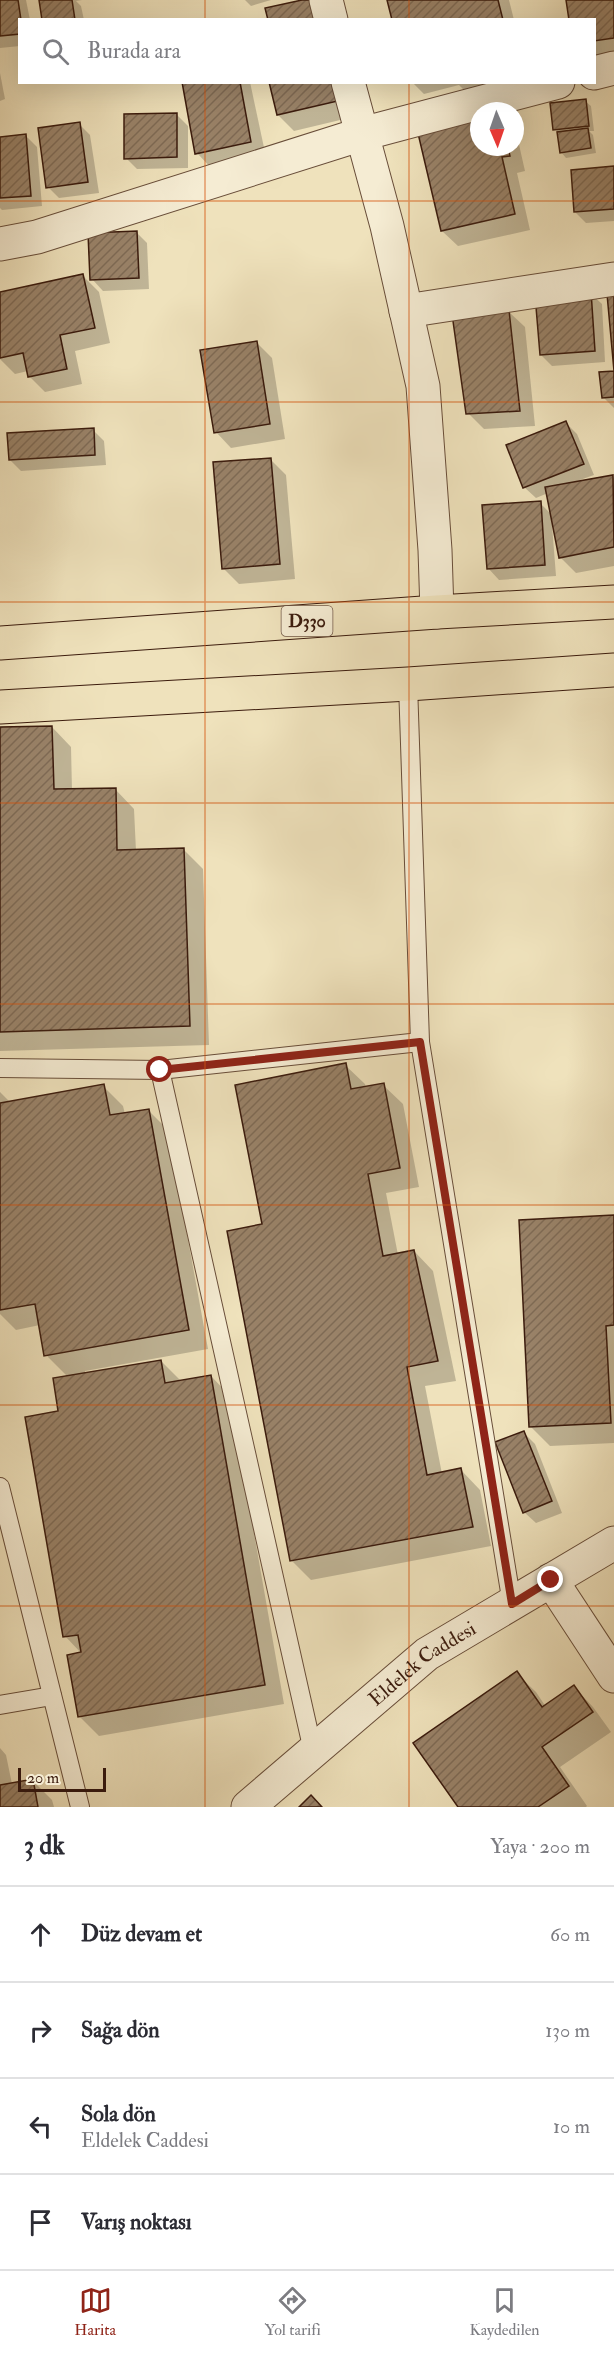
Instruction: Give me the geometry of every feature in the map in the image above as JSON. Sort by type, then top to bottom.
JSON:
[{"type":"main road","name":"D330","points":[[0,643],[437,612],[614,602]]},
{"type":"main road","points":[[0,707],[614,670]]},
{"type":"street","points":[[326,0],[330,18]]},
{"type":"street","points":[[596,72],[614,68]]},
{"type":"street","points":[[349,84],[387,226],[423,386],[435,550],[437,612]]},
{"type":"street","points":[[0,244],[37,237],[362,134],[550,84]]},
{"type":"street","points":[[406,311],[614,279]]},
{"type":"street","name":"Eldelek Caddesi","points":[[248,1807],[428,1654],[614,1543]]},
{"type":"street","points":[[551,1580],[614,1676]]},
{"type":"lane","points":[[408,684],[420,1042],[512,1604]]},
{"type":"lane","points":[[0,1068],[160,1070],[420,1042]]},
{"type":"lane","points":[[160,1070],[313,1751]]},
{"type":"lane","points":[[0,1486],[80,1807]]},
{"type":"lane","points":[[0,1705],[52,1696]]},
{"type":"building","points":[[0,0],[18,0],[21,18],[18,18],[18,34],[0,36]]},
{"type":"building","points":[[39,0],[72,0],[75,18],[42,18]]},
{"type":"building","points":[[302,0],[319,0],[323,18],[268,18],[265,8]]},
{"type":"building","points":[[387,0],[498,0],[502,18],[392,18]]},
{"type":"building","points":[[566,0],[614,0],[614,38],[596,41],[596,18],[569,18]]},
{"type":"building","points":[[182,84],[240,84],[251,142],[195,154]]},
{"type":"building","points":[[269,84],[338,84],[342,100],[277,115]]},
{"type":"building","points":[[586,99],[589,126],[553,130],[550,103]]},
{"type":"building","points":[[177,113],[177,157],[124,159],[124,114]]},
{"type":"building","points":[[470,116],[470,156],[510,156],[502,157],[515,214],[441,231],[417,129]]},
{"type":"building","points":[[80,122],[88,182],[46,188],[38,128]]},
{"type":"building","points":[[588,128],[591,148],[560,153],[557,132]]},
{"type":"building","points":[[26,134],[31,196],[0,198],[0,137]]},
{"type":"building","points":[[614,166],[614,209],[574,212],[571,170]]},
{"type":"building","points":[[137,231],[139,278],[90,280],[88,233]]},
{"type":"building","points":[[83,274],[95,328],[60,335],[67,369],[28,377],[23,353],[0,358],[0,292]]},
{"type":"building","points":[[614,282],[614,371],[606,283]]},
{"type":"building","points":[[591,291],[595,351],[540,355],[535,295]]},
{"type":"building","points":[[509,310],[520,411],[466,414],[452,314]]},
{"type":"building","points":[[257,341],[270,424],[214,433],[200,350]]},
{"type":"building","points":[[614,371],[614,397],[602,398],[599,372]]},
{"type":"building","points":[[566,421],[584,464],[523,488],[506,445]]},
{"type":"building","points":[[94,428],[95,455],[9,460],[7,433]]},
{"type":"building","points":[[271,458],[280,564],[222,569],[213,462]]},
{"type":"building","points":[[613,475],[614,547],[559,558],[545,487]]},
{"type":"building","points":[[541,501],[545,565],[487,569],[482,505]]},
{"type":"building","points":[[52,726],[54,789],[116,788],[117,850],[184,848],[190,1026],[0,1032],[0,727]]},
{"type":"building","points":[[346,1063],[351,1089],[384,1083],[400,1168],[368,1174],[383,1256],[414,1250],[438,1361],[407,1367],[427,1475],[461,1468],[473,1527],[290,1561],[227,1231],[262,1224],[235,1085]]},
{"type":"building","points":[[104,1084],[110,1115],[149,1109],[189,1330],[44,1356],[35,1304],[0,1310],[0,1103]]},
{"type":"building","points":[[614,1215],[614,1325],[606,1326],[611,1423],[529,1427],[519,1220]]},
{"type":"building","points":[[161,1360],[165,1383],[211,1375],[265,1685],[78,1717],[67,1655],[81,1652],[78,1635],[63,1637],[25,1417],[58,1411],[53,1378]]},
{"type":"building","points":[[524,1431],[552,1501],[523,1513],[495,1442]]},
{"type":"building","points":[[517,1671],[542,1707],[574,1685],[593,1712],[542,1747],[569,1786],[538,1807],[458,1807],[413,1743]]},
{"type":"building","points":[[33,1779],[38,1807],[0,1807],[0,1785]]},
{"type":"building","points":[[311,1795],[322,1807],[299,1807]]},
{"type":"route","points":[[160,1070],[420,1042],[512,1604],[551,1580]]}]
